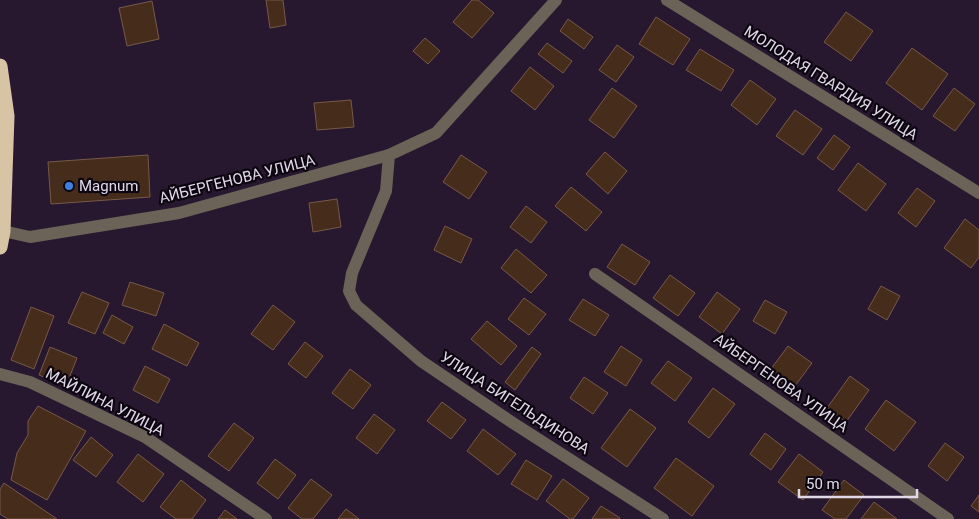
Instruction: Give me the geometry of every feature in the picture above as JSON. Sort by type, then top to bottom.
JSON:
[{"type":"highway","points":[[0,66],[7,116],[3,231],[0,247]]},
{"type":"street","name":"АЙБЕРГЕНОВА УЛИЦА","points":[[3,231],[30,237],[179,213],[389,155],[436,133],[556,0]]},
{"type":"street","name":"МОЛОДАЯ ГВАРДИЯ УЛИЦА","points":[[667,0],[979,193]]},
{"type":"street","name":"УЛИЦА БИГЕЛЬДИНОВА","points":[[389,155],[386,191],[352,273],[349,291],[356,305],[421,361],[513,423],[663,519]]},
{"type":"street","name":"АЙБЕРГЕНОВА УЛИЦА","points":[[596,274],[948,519]]},
{"type":"street","name":"МАЙЛИНА УЛИЦА","points":[[0,374],[30,382],[145,437],[266,519]]},
{"type":"building","points":[[266,0],[283,0],[286,25],[270,28]]},
{"type":"building","points":[[472,0],[478,0],[494,13],[472,38],[453,22]]},
{"type":"building","points":[[152,1],[159,39],[127,46],[119,8]]},
{"type":"building","points":[[846,12],[873,31],[851,61],[824,42]]},
{"type":"building","points":[[656,17],[690,39],[673,65],[639,44]]},
{"type":"building","points":[[568,19],[593,37],[584,49],[560,31]]},
{"type":"building","points":[[425,38],[440,51],[428,64],[413,51]]},
{"type":"building","points":[[547,43],[572,61],[563,73],[538,54]]},
{"type":"building","points":[[617,45],[634,57],[616,82],[599,70]]},
{"type":"building","points":[[912,48],[948,74],[922,110],[886,83]]},
{"type":"building","points":[[700,49],[734,70],[721,91],[686,70]]},
{"type":"building","points":[[530,67],[554,86],[535,110],[511,91]]},
{"type":"building","points":[[750,80],[776,99],[757,125],[731,105]]},
{"type":"building","points":[[612,88],[637,106],[614,138],[589,120]]},
{"type":"building","points":[[954,88],[975,104],[955,131],[933,116]]},
{"type":"building","points":[[351,100],[354,127],[317,130],[314,103]]},
{"type":"building","points":[[795,110],[822,129],[803,155],[776,136]]},
{"type":"building","points":[[834,135],[850,147],[833,170],[817,158]]},
{"type":"building","points":[[605,152],[627,171],[608,194],[586,174]]},
{"type":"building","points":[[148,155],[150,197],[51,204],[48,162]]},
{"type":"building","points":[[461,155],[487,172],[469,199],[443,182]]},
{"type":"building","points":[[858,163],[886,184],[866,211],[838,190]]},
{"type":"building","points":[[571,187],[602,212],[586,231],[555,206]]},
{"type":"building","points":[[917,188],[935,201],[916,227],[898,213]]},
{"type":"building","points":[[337,199],[341,227],[313,232],[309,203]]},
{"type":"building","points":[[526,206],[547,222],[531,243],[510,227]]},
{"type":"building","points":[[965,219],[979,230],[979,257],[971,268],[944,248]]},
{"type":"building","points":[[445,226],[472,239],[461,263],[434,250]]},
{"type":"building","points":[[622,244],[650,262],[635,285],[607,267]]},
{"type":"building","points":[[516,249],[547,275],[531,293],[501,268]]},
{"type":"building","points":[[670,275],[695,293],[678,316],[653,298]]},
{"type":"building","points":[[130,282],[164,293],[156,316],[122,305]]},
{"type":"building","points":[[881,286],[900,296],[887,320],[868,309]]},
{"type":"building","points":[[82,292],[109,303],[95,334],[68,323]]},
{"type":"building","points":[[717,292],[740,309],[722,334],[699,317]]},
{"type":"building","points":[[524,298],[546,314],[529,335],[508,319]]},
{"type":"building","points":[[583,299],[609,315],[595,336],[569,320]]},
{"type":"building","points":[[765,300],[787,312],[775,334],[753,321]]},
{"type":"building","points":[[273,305],[295,322],[273,350],[251,334]]},
{"type":"building","points":[[31,307],[54,316],[34,369],[11,360]]},
{"type":"building","points":[[112,315],[133,327],[124,344],[103,333]]},
{"type":"building","points":[[487,321],[517,346],[501,365],[471,339]]},
{"type":"building","points":[[164,324],[199,343],[187,366],[152,349]]},
{"type":"building","points":[[305,342],[323,356],[306,378],[288,364]]},
{"type":"building","points":[[621,346],[642,360],[626,386],[604,372]]},
{"type":"building","points":[[788,346],[812,363],[792,390],[768,373]]},
{"type":"building","points":[[50,347],[77,358],[66,386],[39,375]]},
{"type":"building","points":[[532,347],[541,354],[515,390],[505,382]]},
{"type":"building","points":[[668,361],[692,378],[675,401],[651,383]]},
{"type":"building","points":[[145,366],[170,379],[158,403],[133,390]]},
{"type":"building","points":[[350,369],[371,385],[353,409],[332,393]]},
{"type":"building","points":[[850,376],[869,390],[846,422],[827,408]]},
{"type":"building","points":[[584,377],[608,393],[593,414],[570,398]]},
{"type":"building","points":[[713,388],[735,404],[709,438],[688,422]]},
{"type":"building","points":[[886,400],[916,422],[894,451],[865,429]]},
{"type":"building","points":[[442,402],[466,420],[451,439],[427,421]]},
{"type":"building","points":[[38,406],[86,431],[47,500],[11,480],[17,453],[28,435],[28,421]]},
{"type":"building","points":[[630,409],[656,428],[627,467],[601,448]]},
{"type":"building","points":[[374,414],[395,430],[377,454],[356,438]]},
{"type":"building","points":[[234,423],[254,438],[229,471],[208,456]]},
{"type":"building","points":[[483,429],[516,454],[498,475],[467,451]]},
{"type":"building","points":[[765,433],[786,449],[771,470],[750,454]]},
{"type":"building","points":[[91,437],[113,455],[96,477],[73,460]]},
{"type":"building","points":[[945,443],[964,457],[947,481],[928,466]]},
{"type":"building","points":[[138,454],[164,474],[143,502],[117,482]]},
{"type":"building","points":[[799,454],[823,472],[803,500],[778,482]]},
{"type":"building","points":[[676,458],[714,486],[692,516],[654,488]]},
{"type":"building","points":[[275,459],[296,475],[278,499],[257,483]]},
{"type":"building","points":[[526,460],[552,476],[537,500],[511,484]]},
{"type":"building","points":[[311,479],[332,495],[313,519],[302,519],[288,508]]},
{"type":"building","points":[[563,479],[589,498],[573,519],[570,519],[546,501]]},
{"type":"building","points":[[181,480],[206,500],[192,519],[176,519],[160,507]]},
{"type":"building","points":[[844,480],[864,495],[846,519],[835,519],[822,510]]},
{"type":"building","points":[[4,483],[57,519],[8,519],[0,514],[0,489]]},
{"type":"building","points":[[979,495],[979,512],[971,506]]},
{"type":"building","points":[[874,502],[897,519],[861,519]]},
{"type":"building","points":[[601,506],[620,518],[592,519]]},
{"type":"building","points":[[346,509],[359,519],[338,519]]},
{"type":"building","points":[[225,510],[237,519],[218,519]]},
{"type":"place","name":"Magnum","points":[[69,186]]}]
